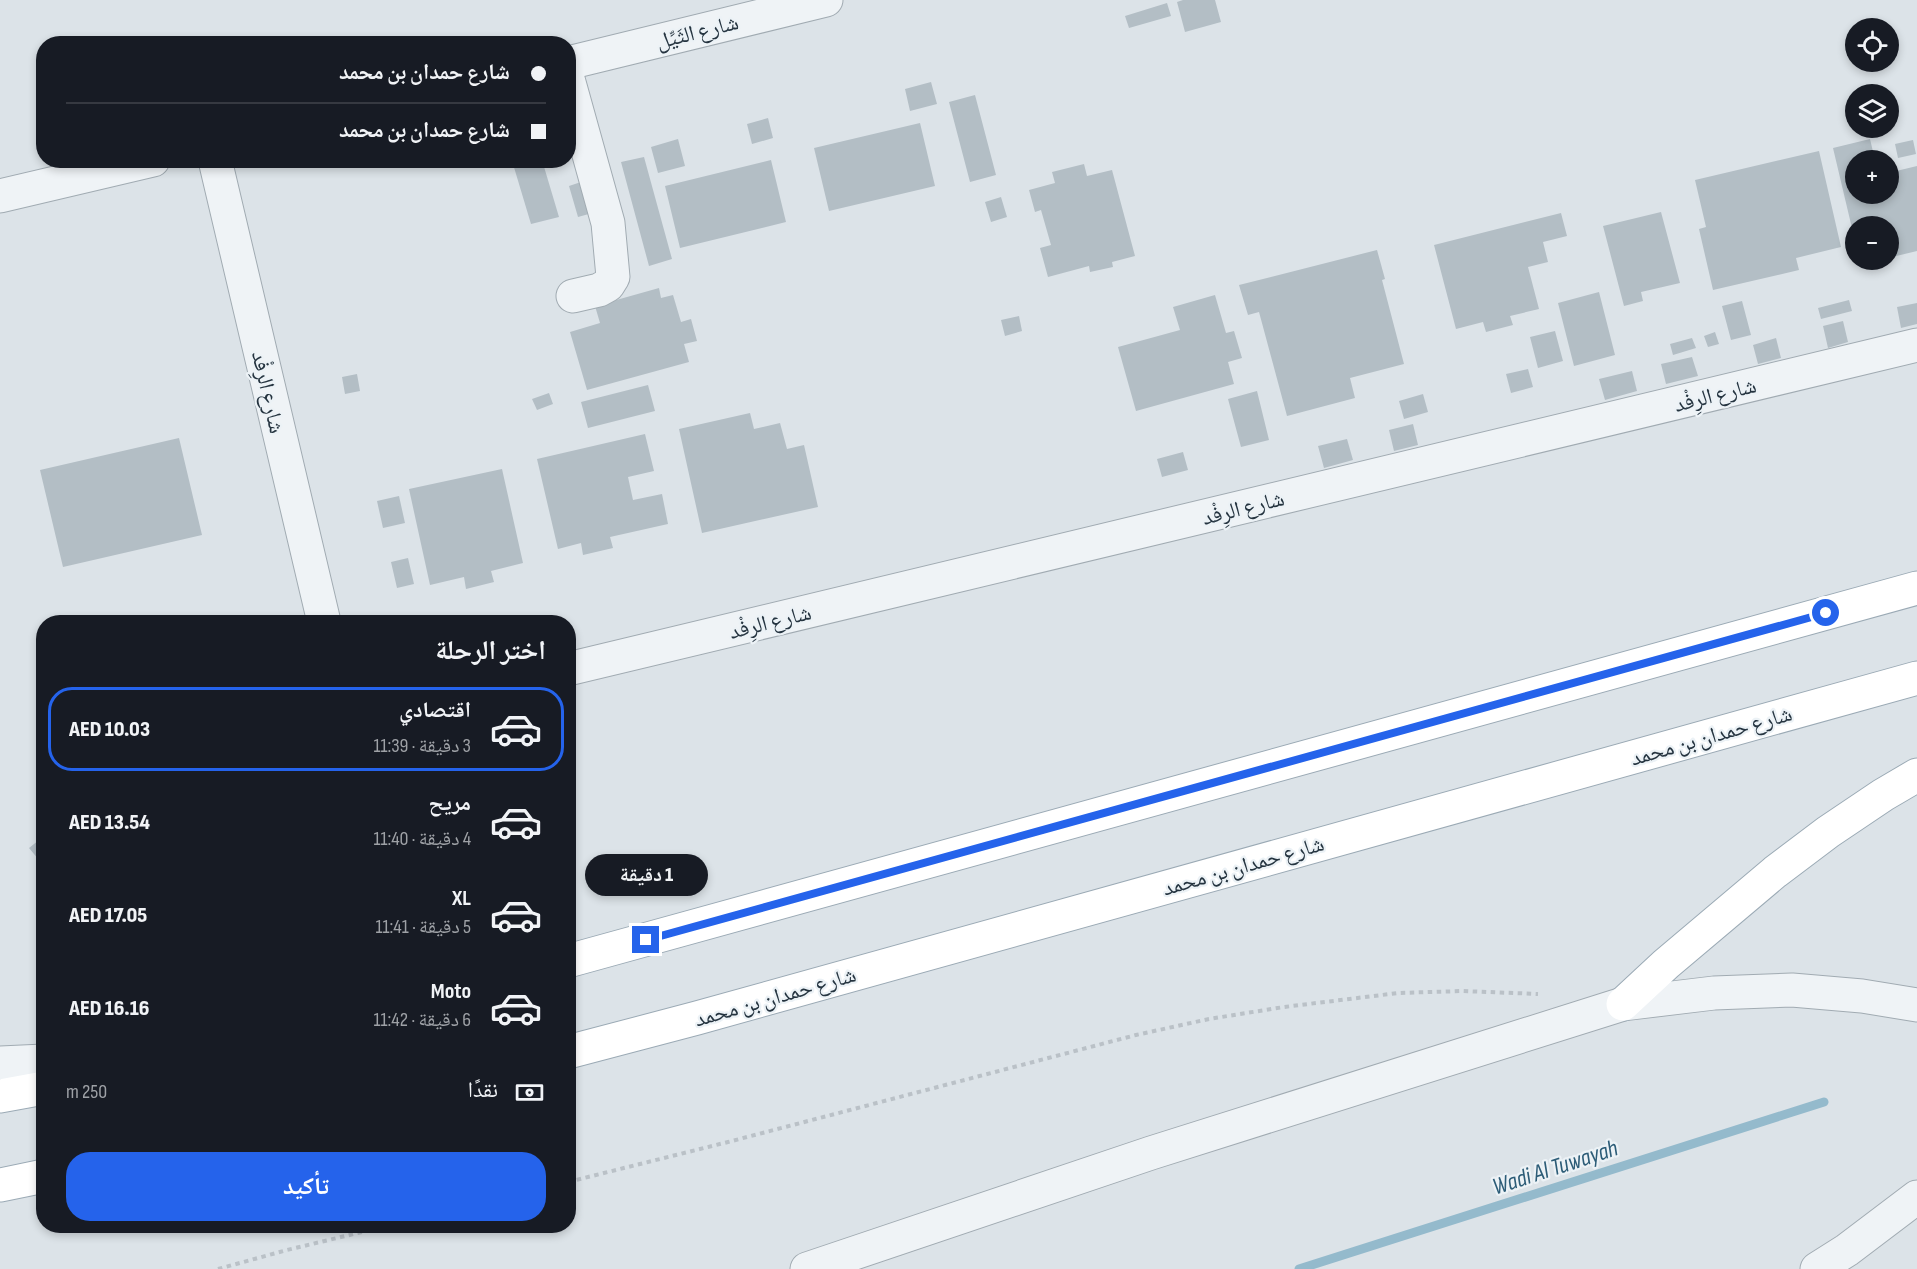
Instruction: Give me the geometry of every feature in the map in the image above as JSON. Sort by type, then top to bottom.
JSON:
[{"type":"main road","points":[[576,959],[1917,588]]},
{"type":"main road","name":"شارع حمدان بن محمد","points":[[576,1050],[1917,678]]},
{"type":"main road","points":[[1623,1004],[1666,964],[1775,872],[1828,832],[1917,775]]},
{"type":"main road","points":[[0,1096],[36,1089]]},
{"type":"main road","points":[[0,1185],[36,1178]]},
{"type":"street","name":"شارع الثَيِّل","points":[[576,61],[826,0]]},
{"type":"street","points":[[573,296],[608,285],[613,277],[608,223],[576,108]]},
{"type":"street","points":[[0,196],[119,168]]},
{"type":"street","name":"شارع الرِفْد","points":[[217,168],[322,615]]},
{"type":"street","name":"شارع الرِفْد","points":[[576,667],[1917,345]]},
{"type":"street","points":[[807,1269],[1150,1153],[1623,1004],[1714,993],[1792,990],[1862,996],[1917,1005]]},
{"type":"street","points":[[0,1063],[36,1061]]},
{"type":"street","points":[[1817,1269],[1871,1233],[1917,1197]]},
{"type":"path","points":[[576,1180],[808,1122],[1136,1035],[1209,1019],[1398,993],[1463,991],[1541,994]]},
{"type":"path","points":[[218,1269],[358,1233]]},
{"type":"building","points":[[1215,0],[1221,22],[1185,32],[1177,2]]},
{"type":"building","points":[[1167,3],[1171,16],[1129,28],[1125,16]]},
{"type":"building","points":[[931,82],[937,104],[910,111],[905,89]]},
{"type":"building","points":[[975,95],[996,175],[970,182],[949,102]]},
{"type":"building","points":[[768,118],[773,138],[752,144],[747,124]]},
{"type":"building","points":[[920,123],[935,186],[829,211],[814,148]]},
{"type":"building","points":[[678,139],[685,166],[658,173],[651,147]]},
{"type":"building","points":[[1870,139],[1873,150],[1845,150],[1845,199],[1833,148]]},
{"type":"building","points":[[1913,140],[1916,154],[1899,158],[1899,150],[1896,150],[1895,144]]},
{"type":"building","points":[[1819,151],[1841,247],[1796,258],[1799,270],[1713,290],[1699,229],[1706,227],[1695,180]]},
{"type":"building","points":[[644,157],[672,259],[649,266],[621,162]]},
{"type":"building","points":[[771,160],[786,222],[680,248],[665,186]]},
{"type":"building","points":[[1084,164],[1087,176],[1112,170],[1135,256],[1112,262],[1113,267],[1090,272],[1089,266],[1048,277],[1040,248],[1051,245],[1041,210],[1035,212],[1029,190],[1055,183],[1052,172]]},
{"type":"building","points":[[1917,166],[1917,251],[1899,255],[1899,216],[1849,216],[1846,204],[1899,204],[1899,170]]},
{"type":"building","points":[[514,168],[544,168],[559,217],[531,224]]},
{"type":"building","points":[[593,178],[603,210],[578,217],[569,186]]},
{"type":"building","points":[[1001,197],[1007,217],[991,222],[985,202]]},
{"type":"building","points":[[1661,212],[1680,283],[1641,292],[1643,301],[1624,306],[1603,226]]},
{"type":"building","points":[[1561,213],[1567,236],[1543,242],[1548,262],[1528,267],[1539,309],[1510,316],[1513,325],[1486,332],[1483,322],[1456,329],[1434,245]]},
{"type":"building","points":[[1377,250],[1385,279],[1382,280],[1404,364],[1350,378],[1355,398],[1287,416],[1259,312],[1248,315],[1239,285]]},
{"type":"building","points":[[659,288],[661,298],[673,295],[681,322],[691,319],[697,341],[684,344],[689,362],[587,390],[570,332],[600,323],[595,306]]},
{"type":"building","points":[[1599,292],[1615,355],[1574,366],[1558,303]]},
{"type":"building","points":[[1215,295],[1226,333],[1234,331],[1242,358],[1228,362],[1234,384],[1136,411],[1118,347],[1180,330],[1173,307]]},
{"type":"building","points":[[1849,300],[1852,311],[1821,319],[1818,308]]},
{"type":"building","points":[[1742,301],[1751,335],[1731,340],[1722,306]]},
{"type":"building","points":[[1917,303],[1917,324],[1901,328],[1897,307]]},
{"type":"building","points":[[1019,316],[1022,331],[1005,336],[1001,320]]},
{"type":"building","points":[[1843,321],[1848,342],[1828,348],[1823,326]]},
{"type":"building","points":[[1555,331],[1563,361],[1538,368],[1530,337]]},
{"type":"building","points":[[1715,332],[1719,344],[1708,347],[1704,336]]},
{"type":"building","points":[[1692,338],[1696,348],[1673,355],[1670,344]]},
{"type":"building","points":[[1776,338],[1781,358],[1758,364],[1753,345]]},
{"type":"building","points":[[1692,357],[1698,376],[1666,384],[1661,364]]},
{"type":"building","points":[[1528,369],[1533,387],[1511,393],[1506,374]]},
{"type":"building","points":[[1632,371],[1637,391],[1605,400],[1599,379]]},
{"type":"building","points":[[357,374],[360,391],[345,394],[342,377]]},
{"type":"building","points":[[648,385],[655,411],[588,428],[581,402]]},
{"type":"building","points":[[1257,391],[1269,440],[1241,447],[1228,399]]},
{"type":"building","points":[[549,393],[553,404],[537,410],[532,399]]},
{"type":"building","points":[[1423,394],[1428,412],[1404,419],[1399,401]]},
{"type":"building","points":[[750,413],[754,429],[780,423],[787,449],[804,445],[818,507],[702,533],[679,429]]},
{"type":"building","points":[[1413,424],[1418,445],[1394,451],[1389,430]]},
{"type":"building","points":[[645,434],[654,471],[628,477],[633,500],[662,494],[668,524],[610,537],[613,548],[583,555],[581,543],[558,549],[537,459]]},
{"type":"building","points":[[179,438],[202,535],[63,567],[40,470]]},
{"type":"building","points":[[1347,439],[1353,460],[1324,468],[1318,446]]},
{"type":"building","points":[[1183,452],[1188,470],[1162,477],[1157,459]]},
{"type":"building","points":[[502,469],[523,563],[491,571],[494,582],[466,589],[464,577],[430,585],[409,489]]},
{"type":"building","points":[[399,496],[405,523],[383,528],[377,501]]},
{"type":"building","points":[[408,558],[414,584],[397,588],[391,562]]},
{"type":"building","points":[[36,842],[36,856],[29,848]]},
{"type":"waterway","name":"Wadi Al Tuwayah","points":[[1299,1269],[1824,1102]]},
{"type":"route","points":[[646,940],[1826,613]]}]
